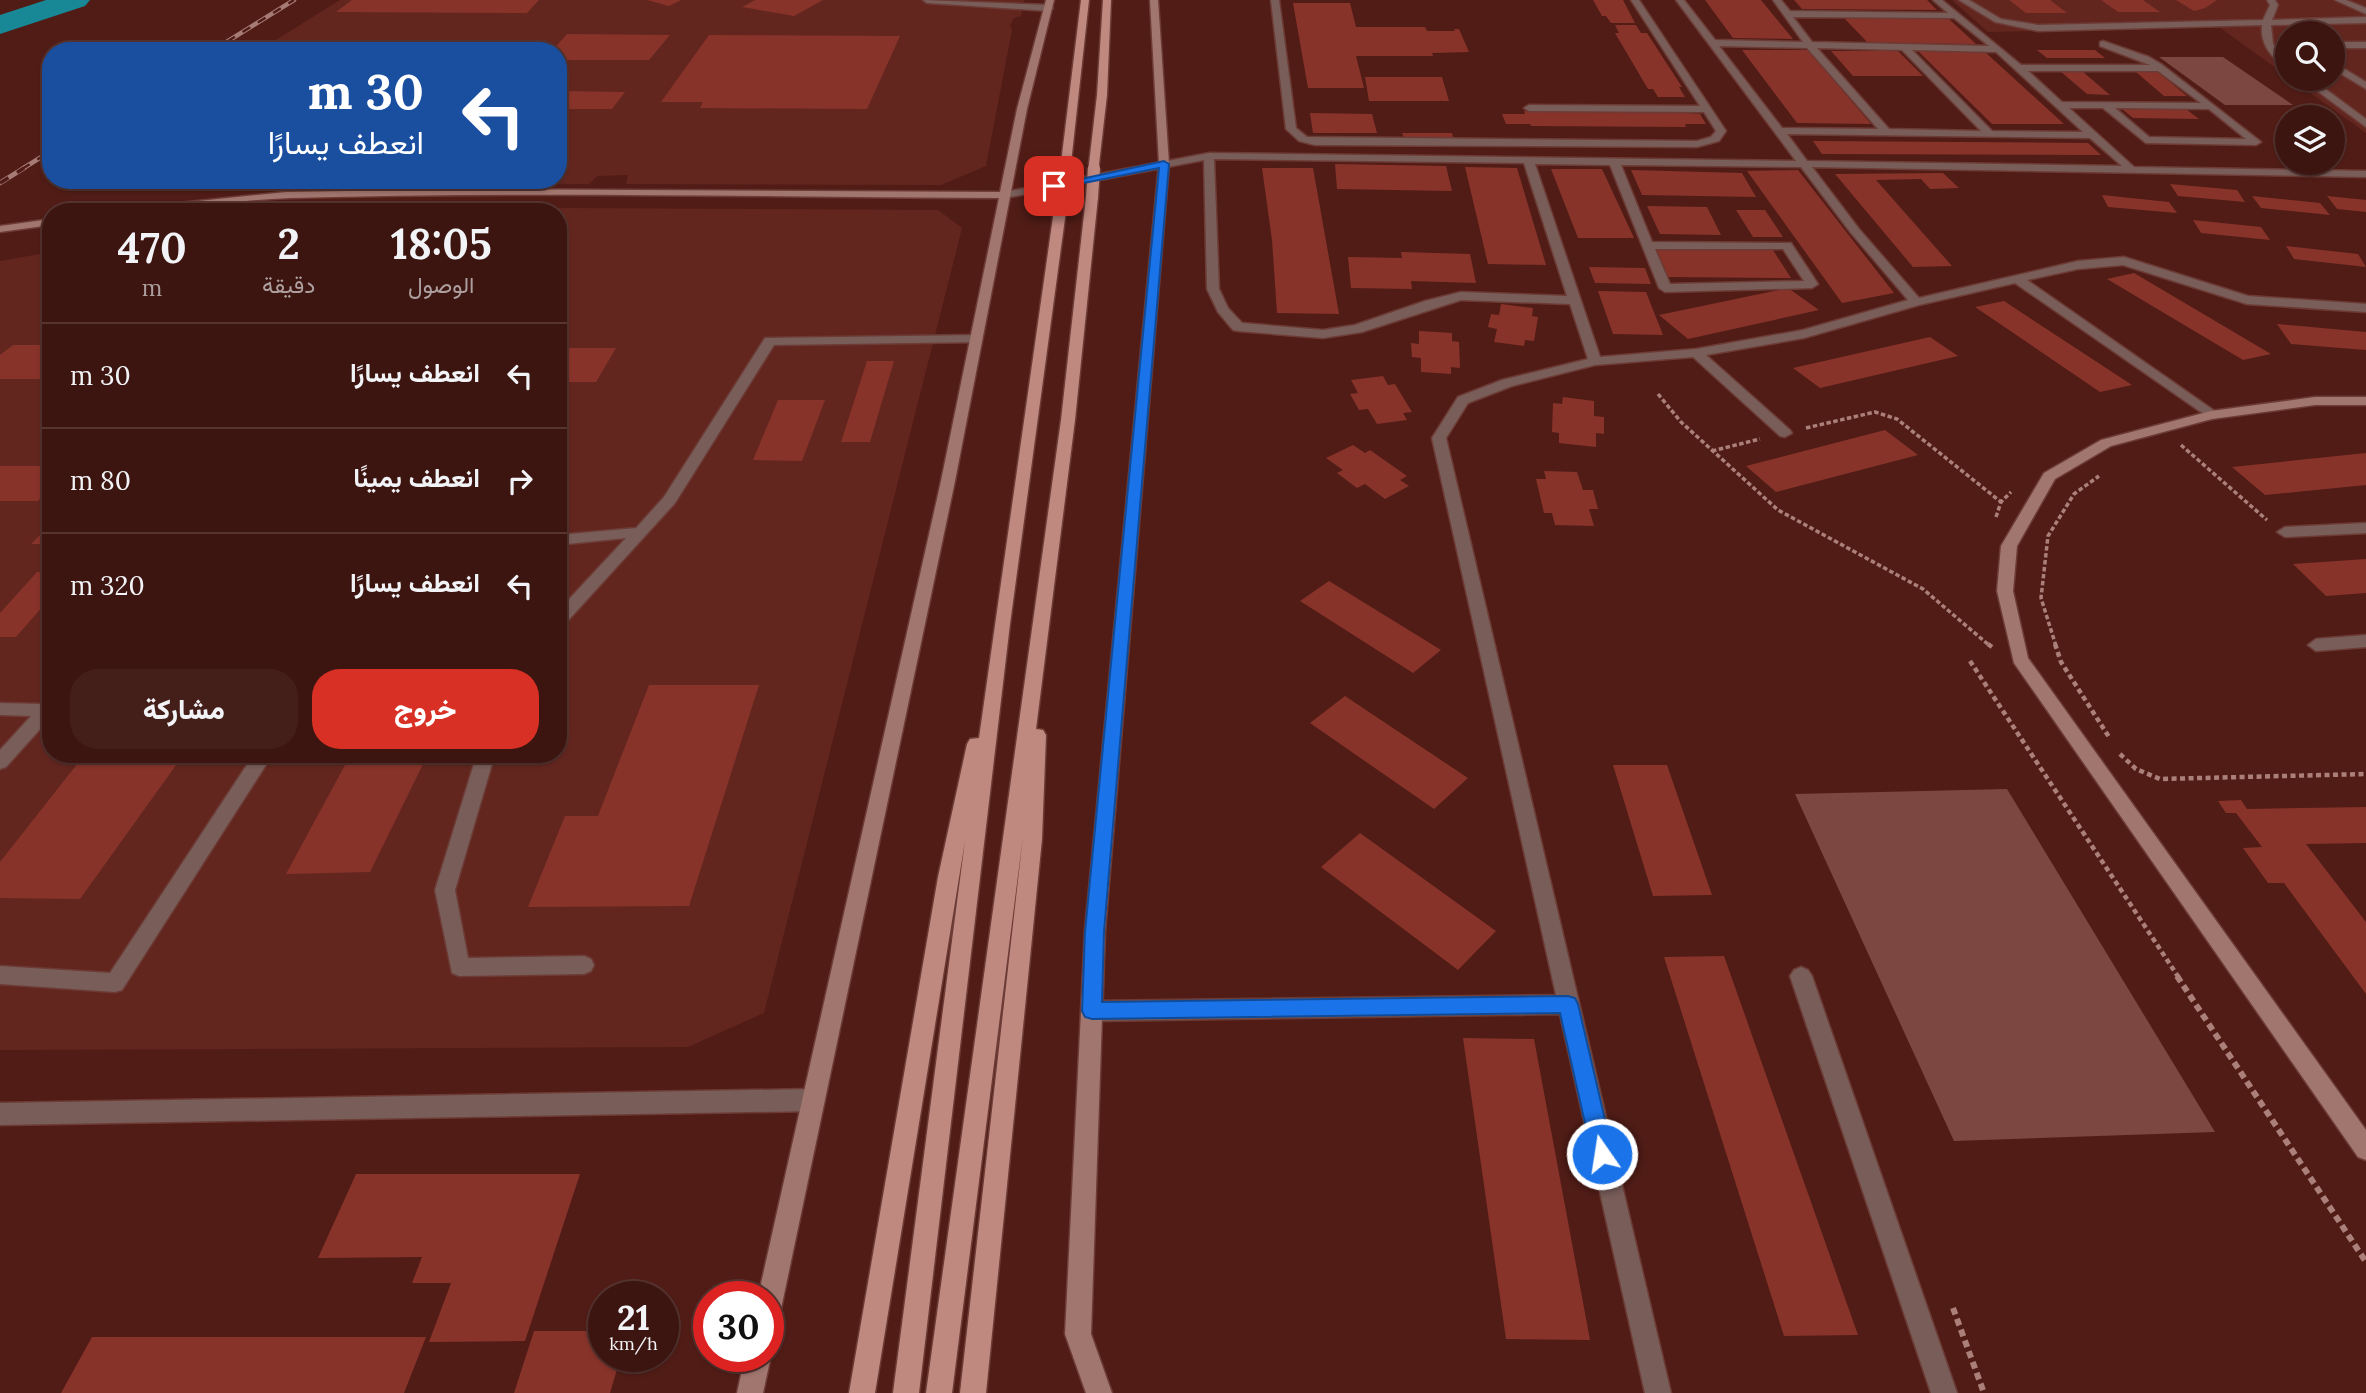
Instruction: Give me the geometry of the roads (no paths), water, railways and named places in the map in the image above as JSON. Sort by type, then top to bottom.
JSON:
[{"type":"main road","points":[[906,1393],[1002,624],[1062,197],[1085,0]]},
{"type":"main road","points":[[939,1393],[1068,420],[1102,95],[1107,0]]},
{"type":"main road","points":[[973,1393],[1032,839],[1043,615]]},
{"type":"main road","points":[[862,1393],[948,877],[1002,624]]},
{"type":"street","points":[[774,1281],[976,339],[1022,109],[1049,4],[927,0]]},
{"type":"street","points":[[1099,1393],[1078,1334],[1095,932],[1164,164],[1154,0]]},
{"type":"street","points":[[1275,0],[1291,129],[1303,139],[1352,143],[1521,144],[1697,144],[1715,139],[1721,131],[1635,0]]},
{"type":"street","points":[[1680,0],[1855,231],[1916,302]]},
{"type":"street","points":[[1777,0],[1810,46],[1887,133]]},
{"type":"street","points":[[1937,0],[1953,16],[1998,50],[2130,168]]},
{"type":"street","points":[[1963,0],[1986,17],[2038,29],[2366,20]]},
{"type":"street","points":[[2271,0],[2274,5],[2265,23],[2267,40],[2275,50]]},
{"type":"street","points":[[2339,0],[2366,10]]},
{"type":"street","points":[[1786,14],[1953,16]]},
{"type":"street","points":[[2265,23],[2275,29]]},
{"type":"street","points":[[1713,43],[1998,50]]},
{"type":"street","points":[[2103,44],[2146,59],[2161,68],[2256,142],[2146,140],[2106,106]]},
{"type":"street","points":[[2345,45],[2366,45]]},
{"type":"street","points":[[1905,48],[1990,134]]},
{"type":"street","points":[[2018,68],[2161,68]]},
{"type":"street","points":[[2345,73],[2366,86]]},
{"type":"street","points":[[2322,91],[2366,124]]},
{"type":"street","points":[[2059,105],[2211,106]]},
{"type":"street","points":[[1529,108],[1707,109]]},
{"type":"street","points":[[1777,131],[2093,135]]},
{"type":"street","points":[[1521,144],[1595,361]]},
{"type":"street","points":[[1209,156],[1213,289],[1222,309],[1238,327],[1323,334],[1357,329],[1461,296],[1574,300]]},
{"type":"street","points":[[208,203],[286,195],[473,192],[1005,195],[1209,156],[2130,168],[2366,174]]},
{"type":"street","points":[[1614,160],[1648,246],[1665,288],[1812,284],[1787,245],[1648,246]]},
{"type":"street","points":[[0,229],[42,223]]},
{"type":"street","points":[[1658,1393],[1438,438],[1463,400],[1507,383],[1595,361],[1696,353],[1804,334],[1916,302],[2078,265],[2124,261],[2247,300],[2366,308]]},
{"type":"street","points":[[2018,280],[2211,415]]},
{"type":"street","points":[[567,611],[670,500],[770,341],[976,339]]},
{"type":"street","points":[[1696,353],[1785,433]]},
{"type":"street","points":[[2366,401],[2315,401],[2211,415],[2106,443],[2049,475],[2009,546],[2005,591],[2020,659],[2366,1149]]},
{"type":"street","points":[[2285,531],[2366,527]]},
{"type":"street","points":[[567,539],[640,531]]},
{"type":"street","points":[[2316,645],[2366,641]]},
{"type":"street","points":[[0,709],[42,707]]},
{"type":"street","points":[[0,762],[42,714]]},
{"type":"street","points":[[0,975],[115,983],[258,763]]},
{"type":"street","points":[[483,763],[446,890],[459,967],[583,965]]},
{"type":"street","points":[[1801,976],[1944,1393]]},
{"type":"street","points":[[1092,1011],[1568,1004]]},
{"type":"street","points":[[0,1114],[813,1100]]},
{"type":"street","points":[[750,1393],[755,1372]]},
{"type":"waterway","points":[[0,25],[75,0]]},
{"type":"railway","points":[[226,42],[294,0]]},
{"type":"railway","points":[[22,169],[42,157]]},
{"type":"railway","points":[[0,183],[24,168]]}]
